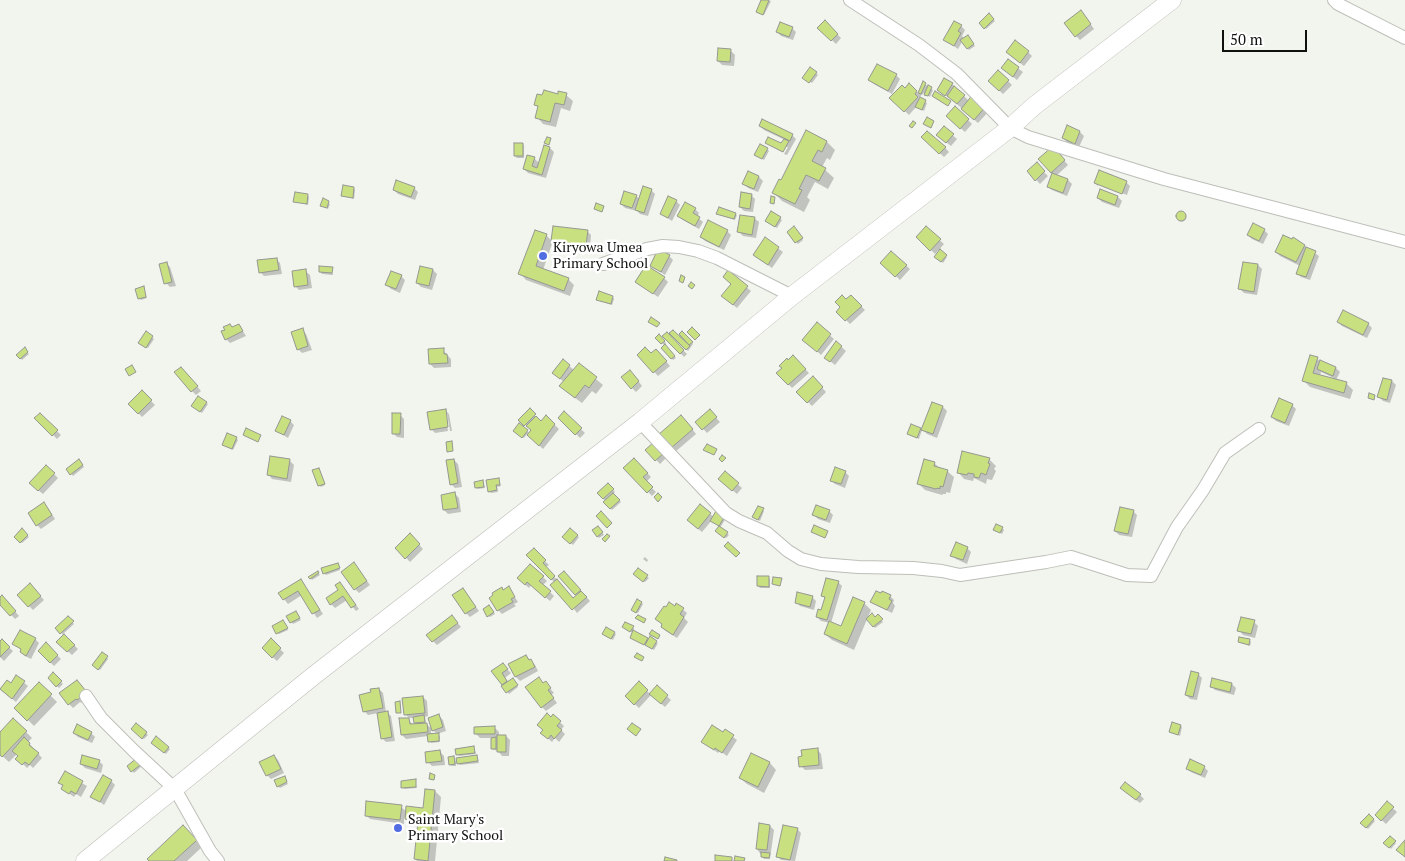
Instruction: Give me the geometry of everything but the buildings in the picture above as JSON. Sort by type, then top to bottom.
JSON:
[{"type":"main road","points":[[85,861],[312,677],[640,422],[792,296],[1172,0]]},
{"type":"street","points":[[850,0],[920,45],[957,74],[1010,128],[1036,140],[1164,179],[1405,242]]},
{"type":"street","points":[[1334,0],[1338,4],[1405,38]]},
{"type":"street","points":[[603,264],[647,248],[679,247],[717,258],[792,296]]},
{"type":"street","points":[[640,422],[726,513],[767,533],[788,551],[801,559],[821,564],[858,568],[903,568],[942,571],[960,575],[1071,557],[1126,575],[1151,576],[1177,527],[1203,490],[1225,453],[1259,429]]},
{"type":"street","points":[[86,696],[100,718],[175,789],[210,851],[218,861]]},
{"type":"place","name":"Kiryowa Umea Primary School","points":[[543,256]]},
{"type":"place","name":"Saint Mary's Primary School","points":[[398,828]]}]
